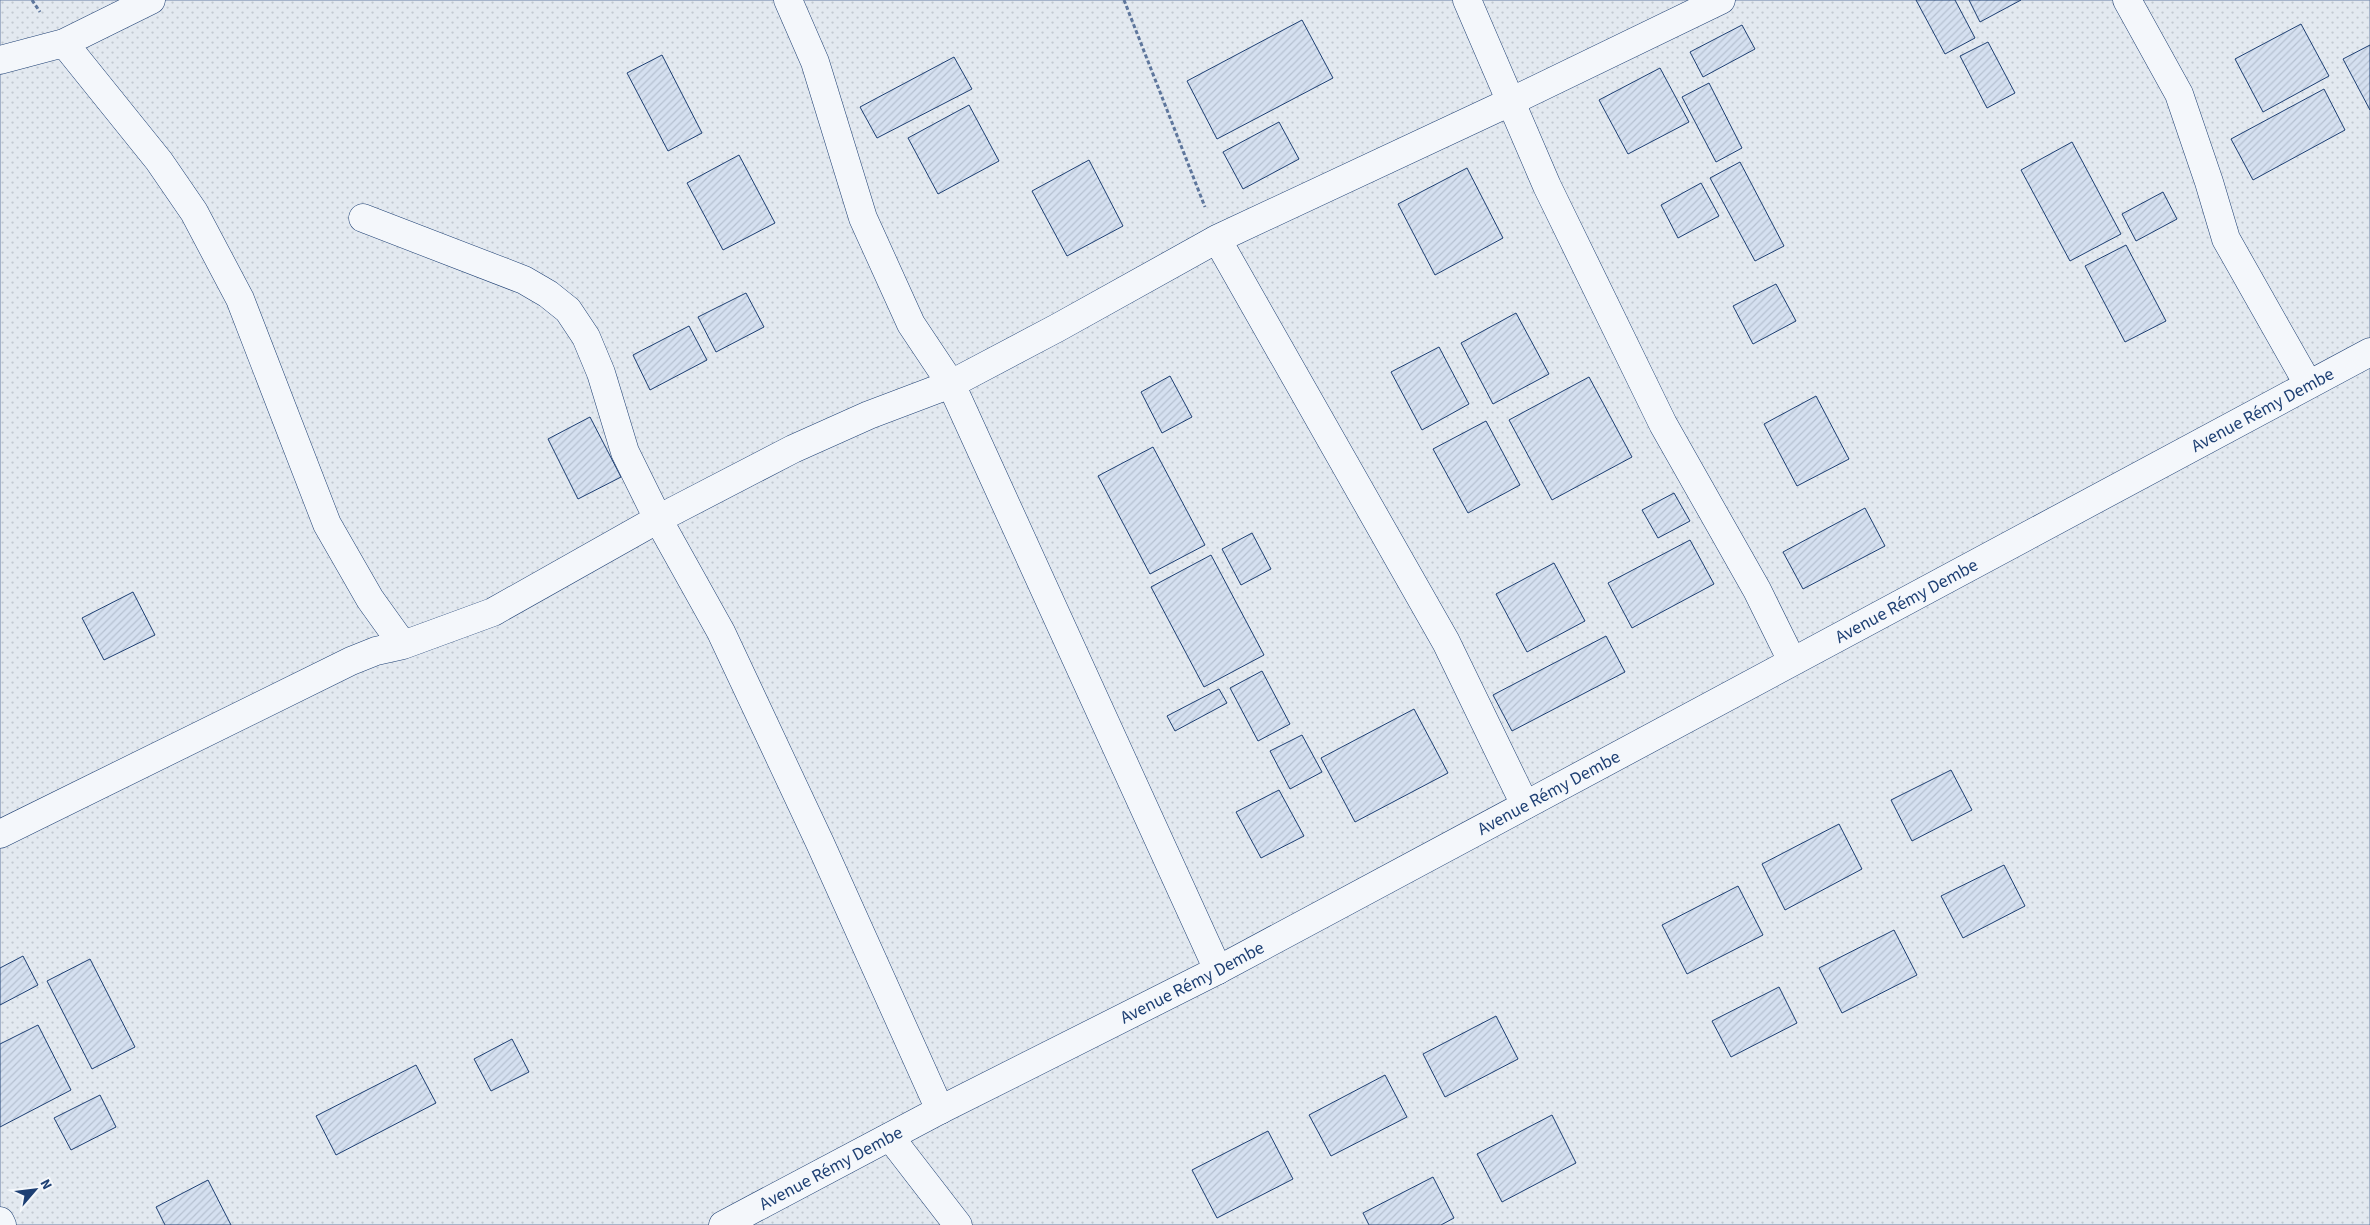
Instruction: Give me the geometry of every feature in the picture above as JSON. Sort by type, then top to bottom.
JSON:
[{"type":"street","points":[[0,60],[64,43],[151,0]]},
{"type":"street","points":[[788,0],[815,62],[862,218],[911,324],[951,384],[1218,970]]},
{"type":"street","points":[[1467,0],[1547,186],[1663,424],[1757,590],[1792,661]]},
{"type":"street","points":[[0,834],[351,661],[376,651],[403,645],[493,612],[658,519],[793,449],[869,415],[951,384],[1217,240],[1721,0]]},
{"type":"street","points":[[2127,0],[2179,94],[2226,239],[2308,384]]},
{"type":"street","points":[[64,43],[159,161],[194,212],[240,299],[327,524],[370,599],[403,645]]},
{"type":"street","points":[[362,218],[524,280],[548,294],[568,310],[586,337],[601,374],[625,452],[658,519],[721,632],[820,843],[940,1110]]},
{"type":"street","points":[[1217,240],[1446,642],[1525,805]]},
{"type":"street","name":"Avenue Rémy Dembe","points":[[723,1225],[940,1110],[1218,970],[2370,352]]},
{"type":"street","points":[[890,1137],[958,1225]]},
{"type":"street","points":[[0,1221],[2,1225]]},
{"type":"path","points":[[1124,0],[1217,240]]},
{"type":"shaded area","points":[[0,0],[2370,0],[2370,1225],[0,1225]]},
{"type":"building","points":[[1916,0],[1955,0],[1975,38],[1945,54]]},
{"type":"building","points":[[1969,0],[2021,0],[1980,22]]},
{"type":"building","points":[[1302,20],[1333,78],[1217,139],[1187,81]]},
{"type":"building","points":[[2301,24],[2329,76],[2263,112],[2235,59]]},
{"type":"building","points":[[1742,25],[1755,49],[1703,77],[1690,52]]},
{"type":"building","points":[[1988,42],[2015,93],[1987,108],[1960,56]]},
{"type":"building","points":[[2370,45],[2370,110],[2343,59]]},
{"type":"building","points":[[662,55],[702,133],[668,151],[627,73]]},
{"type":"building","points":[[954,57],[972,89],[877,138],[860,107]]},
{"type":"building","points":[[1660,68],[1689,122],[1628,154],[1599,100]]},
{"type":"building","points":[[1709,83],[1742,148],[1716,162],[1682,97]]},
{"type":"building","points":[[2324,89],[2345,130],[2253,180],[2231,139]]},
{"type":"building","points":[[969,105],[999,161],[938,194],[908,138]]},
{"type":"building","points":[[1279,122],[1299,159],[1243,189],[1223,152]]},
{"type":"building","points":[[2072,142],[2121,234],[2070,261],[2021,170]]},
{"type":"building","points":[[739,155],[775,223],[723,250],[687,183]]},
{"type":"building","points":[[1089,160],[1123,226],[1067,256],[1032,191]]},
{"type":"building","points":[[1740,162],[1784,246],[1755,261],[1710,178]]},
{"type":"building","points":[[1467,168],[1503,238],[1435,275],[1398,204]]},
{"type":"building","points":[[1701,183],[1719,216],[1678,238],[1661,205]]},
{"type":"building","points":[[2163,192],[2177,219],[2136,241],[2122,214]]},
{"type":"building","points":[[2126,245],[2166,321],[2125,342],[2085,266]]},
{"type":"building","points":[[1776,284],[1796,321],[1753,344],[1733,306]]},
{"type":"building","points":[[746,293],[764,327],[716,352],[698,317]]},
{"type":"building","points":[[1516,313],[1549,374],[1493,404],[1461,343]]},
{"type":"building","points":[[689,326],[707,360],[650,390],[633,355]]},
{"type":"building","points":[[1439,347],[1469,404],[1422,430],[1391,372]]},
{"type":"building","points":[[1170,376],[1192,417],[1162,433],[1141,392]]},
{"type":"building","points":[[1589,377],[1632,457],[1552,500],[1509,420]]},
{"type":"building","points":[[1816,396],[1849,459],[1797,486],[1764,424]]},
{"type":"building","points":[[590,417],[621,477],[578,499],[548,439]]},
{"type":"building","points":[[1486,421],[1520,485],[1468,513],[1433,449]]},
{"type":"building","points":[[1153,447],[1205,545],[1150,574],[1098,476]]},
{"type":"building","points":[[1674,493],[1690,521],[1658,538],[1642,510]]},
{"type":"building","points":[[1865,508],[1885,546],[1803,589],[1783,552]]},
{"type":"building","points":[[1252,533],[1271,569],[1241,585],[1222,549]]},
{"type":"building","points":[[1690,540],[1714,584],[1632,628],[1608,583]]},
{"type":"building","points":[[1211,555],[1264,655],[1204,687],[1151,587]]},
{"type":"building","points":[[1554,563],[1585,621],[1527,652],[1496,594]]},
{"type":"building","points":[[133,592],[155,635],[104,660],[82,618]]},
{"type":"building","points":[[1606,636],[1625,672],[1512,731],[1493,695]]},
{"type":"building","points":[[1262,671],[1290,724],[1258,741],[1230,688]]},
{"type":"building","points":[[1219,689],[1227,703],[1175,731],[1167,716]]},
{"type":"building","points":[[1414,709],[1448,773],[1355,822],[1321,758]]},
{"type":"building","points":[[1302,735],[1322,772],[1290,789],[1270,751]]},
{"type":"building","points":[[1951,770],[1972,810],[1912,841],[1891,800]]},
{"type":"building","points":[[1279,790],[1304,836],[1261,858],[1236,812]]},
{"type":"building","points":[[1839,824],[1862,869],[1785,910],[1762,864]]},
{"type":"building","points":[[2004,865],[2025,906],[1963,938],[1941,896]]},
{"type":"building","points":[[1738,886],[1763,935],[1687,974],[1662,925]]},
{"type":"building","points":[[1894,930],[1917,975],[1842,1013],[1819,968]]},
{"type":"building","points":[[23,956],[38,985],[0,1005],[0,968]]},
{"type":"building","points":[[90,959],[135,1047],[92,1069],[47,981]]},
{"type":"building","points":[[1779,987],[1797,1023],[1731,1057],[1712,1021]]},
{"type":"building","points":[[1496,1016],[1518,1059],[1445,1097],[1423,1054]]},
{"type":"building","points":[[38,1025],[71,1090],[0,1127],[0,1044]]},
{"type":"building","points":[[512,1039],[529,1072],[491,1091],[474,1059]]},
{"type":"building","points":[[416,1065],[436,1103],[336,1155],[316,1116]]},
{"type":"building","points":[[1385,1075],[1407,1117],[1331,1156],[1309,1115]]},
{"type":"building","points":[[100,1095],[116,1127],[71,1150],[54,1118]]},
{"type":"building","points":[[1552,1115],[1576,1163],[1502,1202],[1477,1154]]},
{"type":"building","points":[[1268,1131],[1293,1179],[1217,1218],[1192,1170]]},
{"type":"building","points":[[1433,1177],[1454,1218],[1441,1225],[1369,1225],[1363,1213]]},
{"type":"building","points":[[208,1180],[231,1225],[165,1225],[156,1207]]}]
